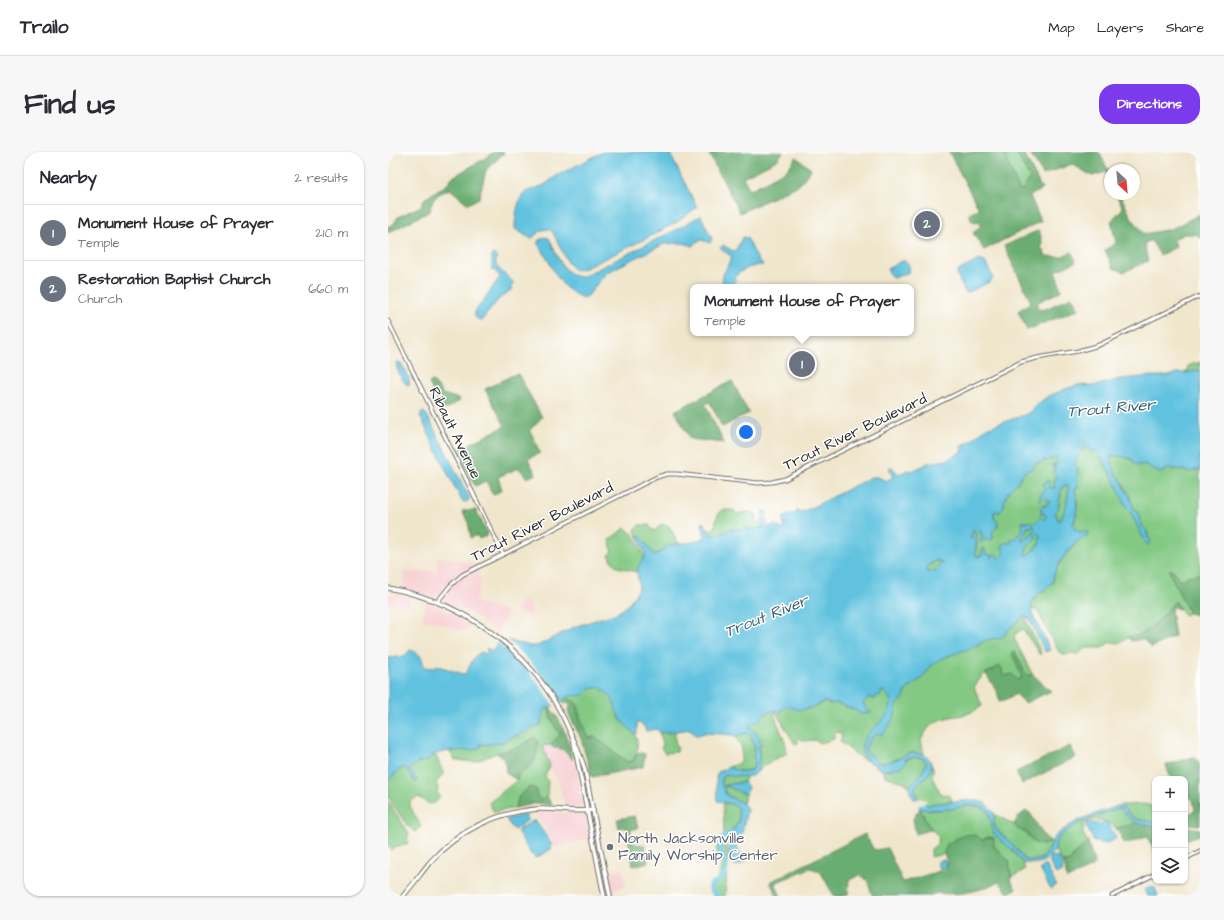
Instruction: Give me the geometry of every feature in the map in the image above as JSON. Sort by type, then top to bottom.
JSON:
[{"type":"main road","points":[[388,588],[437,602],[471,618],[501,639],[530,667],[546,689],[560,710],[580,751],[610,896]]},
{"type":"main road","points":[[574,740],[604,896]]},
{"type":"main road","points":[[404,896],[427,866],[442,850],[460,836],[483,823],[503,815],[522,811],[544,809],[593,810]]},
{"type":"street","name":"Trout River Boulevard","points":[[437,602],[450,586],[462,575],[661,476],[683,474],[758,483],[785,479],[1021,362],[1078,351],[1099,345],[1200,296]]},
{"type":"street","name":"Ribault Avenue","points":[[388,321],[504,554]]},
{"type":"street","points":[[1188,857],[1200,851]]},
{"type":"street","points":[[1112,896],[1152,876]]},
{"type":"shaded area","points":[[437,557],[446,557],[477,565],[456,578],[436,597],[404,588],[404,571],[437,571]]},
{"type":"shaded area","points":[[477,569],[481,581],[475,602],[508,612],[498,633],[477,617],[443,600],[448,590],[462,577]]},
{"type":"shaded area","points":[[388,593],[410,597],[409,604],[388,604]]},
{"type":"shaded area","points":[[524,599],[526,600],[534,617],[515,611]]},
{"type":"shaded area","points":[[426,602],[471,623],[469,627],[464,630],[459,630],[437,622],[423,622]]},
{"type":"shaded area","points":[[550,745],[554,748],[562,749],[576,763],[583,803],[583,806],[580,808],[566,807],[557,778],[542,746]]},
{"type":"shaded area","points":[[536,812],[583,815],[586,818],[590,839],[573,842],[556,848]]},
{"type":"shaded area","points":[[622,868],[626,886],[611,890],[608,871]]},
{"type":"green space","points":[[494,152],[504,153],[486,170],[479,198],[468,204],[450,189],[434,199],[430,211],[388,233],[388,226],[393,225],[398,217],[421,206],[424,199],[448,184],[451,178]]},
{"type":"green space","points":[[708,152],[783,152],[777,160],[743,177],[750,190],[787,170],[796,157],[811,169],[799,185],[740,213]]},
{"type":"green space","points":[[949,152],[1005,152],[1007,162],[1019,190],[1024,189],[1030,178],[1016,152],[1023,152],[1042,189],[1030,196],[1041,221],[984,250],[973,233],[981,225],[979,222],[972,221],[969,214],[979,209]]},
{"type":"green space","points":[[1005,152],[1016,152],[1030,178],[1024,189],[1019,190],[1007,162]]},
{"type":"green space","points":[[1029,152],[1099,152],[1105,164],[1104,173],[1092,176],[1072,164],[1043,175]]},
{"type":"green space","points":[[1119,200],[1123,200],[1131,217],[1144,234],[1171,229],[1200,214],[1200,239],[1197,234],[1184,234],[1174,239],[1176,247],[1160,255],[1151,240],[1144,244],[1148,261],[1124,272],[1113,268],[1105,250],[1116,243],[1111,221],[1123,208]]},
{"type":"green space","points":[[1039,230],[1042,241],[1041,247],[1046,256],[1060,257],[1072,252],[1076,262],[1056,271],[1061,291],[1038,302],[1037,308],[1043,310],[1072,297],[1079,309],[1027,330],[1018,311],[1031,302],[1004,246]]},
{"type":"green space","points":[[1200,362],[1200,370],[1185,373],[1188,370],[1188,366]]},
{"type":"green space","points":[[518,374],[542,417],[530,430],[540,453],[528,459],[536,474],[527,478],[519,468],[498,477],[502,490],[493,495],[486,481],[475,486],[456,451],[505,426],[485,389]]},
{"type":"green space","points":[[433,381],[443,394],[459,399],[460,401],[442,411],[429,383]]},
{"type":"green space","points":[[732,381],[749,413],[722,427],[710,402],[705,404],[724,443],[690,439],[675,411]]},
{"type":"green space","points":[[1086,446],[1098,452],[1114,479],[1127,508],[1146,542],[1148,534],[1142,526],[1140,518],[1131,506],[1132,505],[1124,485],[1114,472],[1115,470],[1112,465],[1111,456],[1125,457],[1138,465],[1145,464],[1158,472],[1167,468],[1192,472],[1194,470],[1200,470],[1200,574],[1180,581],[1174,571],[1170,570],[1170,573],[1189,613],[1184,615],[1175,601],[1167,612],[1147,631],[1137,636],[1128,637],[1120,643],[1110,642],[1102,648],[1085,648],[1078,654],[1071,653],[1065,655],[1059,652],[1037,610],[1033,610],[1031,604],[1039,591],[1045,591],[1053,582],[1056,569],[1065,555],[1077,542],[1088,535],[1074,528],[1073,523],[1075,522],[1077,507],[1075,489],[1078,468],[1075,465],[1078,455]]},
{"type":"green space","points":[[1056,455],[1058,458],[1056,466],[1052,464],[1056,479],[1055,488],[1050,489],[1048,482],[1046,490],[1040,496],[1040,498],[1046,496],[1050,501],[1041,507],[1046,516],[1044,520],[1041,518],[1034,525],[1024,522],[1022,530],[1009,545],[1000,559],[985,555],[983,551],[982,555],[978,557],[976,556],[976,539],[972,539],[970,537],[975,530],[980,531],[983,537],[981,540],[993,538],[992,533],[997,524],[994,518],[994,512],[996,511],[999,513],[1003,509],[1006,494],[1011,486],[1018,482],[1022,474],[1032,466],[1043,461],[1053,460]]},
{"type":"green space","points":[[1067,485],[1069,488],[1066,506],[1061,520],[1058,520],[1055,512],[1058,500],[1060,499],[1059,493],[1062,486]]},
{"type":"green space","points":[[476,510],[488,535],[479,539],[477,535],[471,538],[468,522],[462,511]]},
{"type":"green space","points":[[723,510],[734,510],[736,514],[748,512],[756,514],[758,523],[760,524],[762,519],[763,528],[737,529],[731,531],[730,528],[721,534],[710,535],[708,530],[715,528],[716,520]]},
{"type":"green space","points":[[661,524],[669,526],[679,544],[654,555],[641,537],[638,537],[635,531],[639,525],[649,525],[651,529],[655,531]]},
{"type":"green space","points":[[1033,526],[1035,528],[1033,533],[1024,541],[1021,540],[1028,527]]},
{"type":"green space","points":[[625,528],[634,535],[645,557],[638,567],[637,572],[617,567],[609,556],[612,550],[609,540]]},
{"type":"green space","points":[[1038,533],[1040,534],[1040,543],[1028,555],[1025,555],[1027,547],[1036,539],[1035,536]]},
{"type":"green space","points":[[935,561],[942,562],[934,571],[927,572],[926,568]]},
{"type":"green space","points":[[1170,569],[1174,571],[1180,581],[1188,576],[1200,574],[1200,616],[1189,613],[1170,573]]},
{"type":"green space","points":[[1175,601],[1180,610],[1174,607],[1171,610],[1175,636],[1151,648],[1143,639],[1131,641],[1128,637],[1137,636],[1148,630]]},
{"type":"green space","points":[[1023,615],[1026,618],[1041,654],[1040,655],[1023,629],[1016,633],[1014,638],[1032,674],[1028,676],[1025,673],[1015,652],[1023,678],[1015,679],[1002,675],[1002,669],[1000,666],[983,675],[974,687],[982,706],[973,712],[948,717],[934,723],[927,730],[921,740],[924,754],[911,753],[888,763],[878,763],[865,750],[872,738],[892,719],[896,706],[904,697],[906,690],[922,678],[931,666],[941,659],[971,647],[978,646],[985,640],[1007,631],[1020,620]]},
{"type":"green space","points":[[1014,651],[1025,673],[1028,676],[1032,674],[1051,691],[1025,703],[1016,694],[1000,702],[997,691],[986,674],[1000,666],[1004,676],[1012,674],[1017,680],[1022,678],[1012,653]]},
{"type":"green space","points":[[599,687],[610,695],[616,709],[631,729],[637,740],[636,753],[633,761],[627,762],[595,737],[589,738],[580,718],[579,707],[566,697]]},
{"type":"green space","points":[[884,691],[892,704],[890,711],[885,718],[866,737],[863,744],[864,753],[870,762],[858,756],[840,742],[842,735],[838,732],[835,733],[834,739],[820,743],[815,740],[803,741],[800,738],[798,739],[798,743],[795,744],[775,711],[774,714],[786,745],[787,753],[763,766],[758,772],[760,744],[757,734],[749,727],[755,720],[760,720],[769,712],[777,709],[790,706],[796,709],[816,707],[824,702],[833,704],[837,703],[865,713],[871,712],[867,710],[863,703],[868,698],[872,698]]},
{"type":"green space","points":[[566,697],[577,704],[579,716],[589,738],[595,737],[627,762],[633,761],[638,752],[645,754],[643,767],[592,777],[580,736],[569,715],[568,709],[571,707],[568,703],[564,704],[562,701]]},
{"type":"green space","points":[[550,708],[550,716],[560,735],[550,745],[542,746],[550,765],[545,776],[548,782],[547,796],[542,800],[537,796],[519,796],[515,808],[494,812],[489,803],[517,780],[518,774],[532,765],[534,738],[523,746],[513,750],[497,753],[474,762],[455,760],[449,751],[472,750],[480,743],[486,745],[502,742],[540,725],[545,709]]},
{"type":"green space","points":[[550,708],[555,713],[562,726],[573,760],[562,749],[554,748],[550,745],[560,735],[550,716]]},
{"type":"green space","points":[[675,731],[675,741],[678,750],[676,752],[665,753],[661,749],[663,744],[659,732],[669,733]]},
{"type":"green space","points":[[746,733],[751,734],[753,745],[755,746],[755,761],[753,769],[738,771],[729,767],[741,762],[742,748],[735,736]]},
{"type":"green space","points":[[535,737],[538,742],[536,758],[532,764],[518,774],[517,780],[506,773],[505,760],[497,753],[517,747]]},
{"type":"green space","points":[[1070,746],[1076,757],[1022,784],[1016,772]]},
{"type":"green space","points":[[435,754],[443,772],[436,783],[438,788],[437,793],[440,798],[436,802],[430,804],[418,797],[410,801],[410,806],[421,827],[415,832],[407,825],[388,797],[388,781],[398,770],[404,767],[415,781],[417,780],[409,769],[419,762],[427,761]]},
{"type":"green space","points":[[914,757],[923,758],[926,762],[920,776],[909,786],[904,782],[885,776],[883,771],[902,766],[907,762],[905,760]]},
{"type":"green space","points":[[1193,757],[1198,761],[1200,767],[1200,825],[1188,824],[1188,814],[1195,811],[1193,800],[1188,796],[1188,776],[1170,776],[1166,765]]},
{"type":"green space","points":[[930,761],[934,771],[932,773],[933,779],[941,794],[949,795],[953,801],[928,806],[926,803],[917,798],[915,790],[916,785],[928,775],[930,770]]},
{"type":"green space","points":[[729,774],[731,776],[747,776],[744,782],[722,786],[722,778]]},
{"type":"green space","points":[[727,786],[746,795],[743,803],[726,793],[723,787]]},
{"type":"green space","points":[[530,787],[536,789],[537,796],[542,800],[547,796],[552,805],[538,803],[515,808],[519,796]]},
{"type":"green space","points":[[388,801],[409,834],[407,840],[408,843],[402,846],[395,846],[393,850],[388,847]]},
{"type":"green space","points":[[723,803],[734,804],[738,808],[737,824],[733,829],[724,835]]},
{"type":"green space","points":[[1147,804],[1152,807],[1152,822],[1139,820],[1133,817],[1121,805]]},
{"type":"green space","points":[[967,805],[982,807],[988,812],[990,815],[991,826],[1023,863],[1025,870],[1011,876],[1009,861],[994,846],[982,840],[963,835],[947,844],[944,854],[931,857],[931,849],[936,845],[939,838],[927,823],[920,808],[938,810]]},
{"type":"green space","points":[[920,808],[927,823],[932,829],[916,834],[913,819]]},
{"type":"green space","points":[[1120,808],[1135,822],[1128,826],[1116,828],[1101,820],[1088,821],[1084,823],[1083,834],[1088,842],[1069,862],[1062,862],[1057,852],[1052,851],[1056,848],[1055,844],[1060,837],[1067,830],[1093,817]]},
{"type":"green space","points":[[1026,811],[1030,813],[1044,836],[1052,842],[1043,845],[1033,842],[1027,833],[1018,829],[1014,824],[1018,817]]},
{"type":"green space","points":[[994,814],[1020,829],[1033,842],[1043,845],[1052,842],[1048,852],[1043,858],[1036,860],[1025,860],[1014,846],[998,831],[995,825]]},
{"type":"green space","points":[[635,816],[638,828],[630,830],[634,844],[645,845],[648,862],[633,866],[626,827],[619,828],[617,819]]},
{"type":"green space","points":[[1135,822],[1152,826],[1152,846],[1147,837],[1125,844],[1116,828],[1128,826]]},
{"type":"green space","points":[[1188,827],[1200,829],[1200,835],[1188,839]]},
{"type":"green space","points":[[865,834],[874,850],[887,848],[903,882],[946,869],[948,863],[944,854],[947,844],[960,837],[969,834],[978,836],[982,840],[988,837],[994,838],[994,846],[1009,861],[1012,883],[1016,889],[1008,893],[999,882],[977,890],[954,894],[937,893],[928,896],[873,896],[868,881],[860,875],[849,880],[848,894],[843,896],[834,896],[820,871],[810,868],[775,883],[781,896],[777,896],[770,882]]},
{"type":"green space","points":[[724,835],[733,840],[726,846],[728,861],[725,896],[713,896],[713,893],[709,888],[710,884],[718,879],[722,866],[718,857],[717,846]]},
{"type":"green space","points":[[1088,842],[1095,865],[1067,879],[1065,867],[1062,862],[1069,862]]},
{"type":"water","points":[[603,152],[669,152],[697,207],[679,221],[649,237],[585,268],[575,270],[565,258],[551,230],[543,230],[532,238],[515,229],[517,209],[522,195],[525,192],[544,185],[558,175]]},
{"type":"water","points":[[700,216],[712,239],[710,243],[702,240],[696,242],[693,246],[683,243],[664,244],[608,272],[587,297],[583,298],[566,288],[561,282],[538,244],[538,241],[544,237],[549,238],[565,269],[575,276],[582,277]]},
{"type":"water","points":[[742,238],[747,238],[759,262],[763,265],[754,266],[740,272],[733,284],[722,284],[723,275],[732,257],[720,248],[723,245],[733,251],[736,250]]},
{"type":"water","points":[[494,254],[497,257],[497,266],[513,282],[512,289],[499,299],[481,321],[475,317],[475,312],[500,277],[492,269],[492,256]]},
{"type":"water","points":[[979,260],[985,262],[993,277],[991,281],[967,293],[965,292],[957,275],[958,271]]},
{"type":"water","points":[[902,261],[905,261],[908,264],[909,272],[894,278],[892,277],[887,269]]},
{"type":"water","points":[[397,361],[402,365],[406,372],[409,379],[409,385],[406,384],[399,373]]},
{"type":"water","name":"Trout River","points":[[1200,370],[1200,470],[1194,470],[1192,472],[1167,468],[1166,471],[1159,473],[1145,464],[1138,465],[1134,463],[1132,459],[1111,456],[1112,465],[1115,470],[1114,473],[1120,478],[1125,490],[1128,491],[1127,493],[1130,495],[1132,506],[1138,512],[1142,526],[1146,530],[1148,538],[1150,539],[1151,542],[1149,545],[1146,543],[1130,511],[1127,508],[1114,479],[1098,452],[1094,450],[1091,452],[1089,447],[1086,446],[1078,455],[1075,465],[1078,468],[1077,483],[1079,487],[1075,489],[1077,502],[1075,520],[1073,523],[1074,528],[1080,532],[1086,531],[1088,535],[1077,542],[1071,551],[1068,551],[1057,567],[1053,577],[1053,582],[1045,591],[1039,592],[1031,604],[1032,613],[1050,650],[1045,652],[1029,618],[1026,618],[1023,615],[1020,620],[1007,631],[1006,634],[999,639],[995,638],[988,640],[971,647],[969,650],[964,650],[941,659],[931,666],[922,678],[906,690],[904,697],[896,706],[895,716],[889,724],[890,725],[882,735],[877,733],[869,740],[865,750],[878,763],[885,763],[887,761],[888,763],[911,753],[924,754],[931,763],[931,767],[928,774],[916,785],[915,790],[917,798],[926,803],[928,806],[932,804],[974,800],[985,803],[994,813],[994,825],[998,832],[1011,843],[1025,860],[1035,861],[1044,857],[1047,854],[1054,838],[1077,821],[1121,805],[1133,818],[1152,822],[1152,826],[1134,822],[1120,808],[1093,817],[1067,831],[1055,844],[1057,848],[1042,862],[1036,864],[1023,863],[1012,850],[994,834],[989,814],[984,807],[967,805],[951,809],[927,810],[920,808],[910,793],[909,786],[917,779],[924,769],[926,762],[923,758],[914,757],[905,759],[907,762],[901,766],[901,769],[898,767],[883,771],[864,756],[862,745],[864,740],[886,716],[890,709],[889,706],[892,704],[891,700],[884,691],[881,692],[881,696],[876,695],[875,700],[868,698],[863,703],[867,710],[871,712],[870,714],[865,713],[862,715],[854,709],[837,703],[833,704],[824,702],[803,710],[790,707],[781,709],[780,713],[777,710],[769,712],[760,720],[755,721],[749,727],[760,738],[760,742],[762,744],[759,745],[760,751],[757,772],[751,776],[731,776],[728,774],[721,780],[722,786],[744,782],[748,787],[746,795],[727,786],[723,788],[727,796],[743,803],[747,810],[742,833],[733,840],[724,835],[735,828],[736,824],[739,822],[738,808],[733,804],[717,801],[716,777],[718,772],[729,767],[741,771],[753,769],[755,761],[753,757],[755,746],[753,745],[751,734],[746,733],[735,736],[703,733],[698,736],[694,734],[691,729],[662,733],[656,729],[646,731],[644,726],[637,722],[637,733],[635,734],[619,717],[614,702],[608,693],[599,687],[589,689],[584,695],[569,696],[545,709],[540,725],[502,742],[486,745],[480,743],[481,747],[472,750],[449,751],[435,754],[427,761],[419,762],[409,769],[417,781],[415,782],[404,767],[398,770],[388,781],[388,658],[404,656],[410,650],[419,654],[425,667],[435,668],[436,665],[463,674],[467,672],[476,655],[482,652],[485,654],[488,652],[486,649],[488,648],[490,651],[496,648],[497,644],[508,640],[530,646],[537,646],[574,627],[617,613],[626,607],[635,595],[639,586],[637,572],[638,567],[646,555],[638,537],[641,537],[654,555],[670,545],[693,542],[705,537],[702,524],[703,522],[711,535],[721,534],[730,528],[731,531],[737,529],[763,528],[762,511],[766,511],[767,527],[775,525],[783,530],[783,518],[790,514],[797,513],[797,510],[799,512],[807,510],[871,477],[878,477],[886,481],[893,477],[889,469],[891,466],[899,474],[908,470],[912,471],[928,463],[947,460],[963,451],[961,447],[962,445],[971,441],[986,428],[1027,414],[1047,397],[1065,389],[1078,385],[1095,386],[1120,379],[1169,376],[1176,373]],"holes":[[[1056,456],[1056,466],[1054,466],[1054,463],[1052,464],[1055,468],[1054,473],[1057,478],[1054,482],[1055,488],[1050,488],[1048,480],[1046,481],[1043,485],[1046,490],[1041,494],[1039,500],[1040,501],[1045,496],[1047,498],[1046,501],[1050,501],[1040,509],[1043,511],[1040,513],[1045,514],[1046,516],[1044,520],[1041,517],[1034,524],[1030,521],[1022,522],[1023,528],[1020,534],[1015,538],[1015,540],[1011,538],[1010,544],[1007,542],[1002,546],[1004,554],[1000,559],[997,555],[993,555],[991,558],[990,554],[985,555],[985,548],[983,548],[983,551],[981,552],[982,555],[978,557],[976,556],[975,550],[977,548],[975,547],[977,544],[976,541],[978,535],[975,533],[974,538],[972,539],[970,537],[973,530],[980,531],[982,534],[981,536],[983,537],[980,540],[981,543],[983,540],[986,539],[989,541],[993,539],[992,532],[999,525],[997,524],[998,521],[994,518],[994,512],[996,511],[998,513],[1003,509],[1009,490],[1018,482],[1024,473],[1033,469],[1032,468],[1036,463],[1043,460],[1053,460]],[[1065,485],[1069,488],[1068,498],[1061,520],[1058,520],[1055,512],[1059,508],[1058,504],[1060,503],[1058,500],[1060,499],[1061,494],[1059,493]],[[1033,526],[1035,528],[1033,533],[1024,541],[1021,540],[1028,527]],[[1038,533],[1040,535],[1040,543],[1035,547],[1035,549],[1025,555],[1027,547],[1036,538],[1035,536]],[[937,560],[942,562],[938,568],[932,572],[927,572],[926,568],[928,565]]]},
{"type":"water","points":[[424,412],[427,415],[469,497],[469,500],[466,502],[462,501],[420,416],[421,413]]},
{"type":"water","points":[[524,815],[527,816],[528,820],[514,830],[507,821],[507,819]]},
{"type":"water","points":[[533,821],[536,821],[552,845],[551,849],[536,858],[531,854],[518,833],[518,830]]},
{"type":"water","points":[[1088,822],[1099,824],[1106,822],[1116,838],[1105,843],[1094,841],[1086,826]]},
{"type":"water","points":[[734,845],[737,846],[741,857],[747,856],[748,860],[737,866],[731,861],[729,856],[728,848]]},
{"type":"water","points":[[1052,856],[1058,857],[1063,868],[1062,872],[1059,874],[1055,873],[1050,864]]},
{"type":"water","points":[[942,859],[947,864],[942,869],[937,864]]},
{"type":"water","points":[[1046,865],[1056,885],[1051,889],[1040,869]]},
{"type":"water","points":[[1152,886],[1155,888],[1158,896],[1148,896],[1145,889]]},
{"type":"pier","points":[[506,639],[541,674],[561,704],[555,708],[527,669],[498,642]]},
{"type":"pier","points":[[920,798],[928,801],[916,807],[913,801]]},
{"type":"waterway","points":[[717,896],[711,890],[711,885],[721,879],[725,873],[726,867],[721,852],[720,843],[723,838],[730,833]]},
{"type":"place","name":"Restoration Baptist Church","points":[[927,224]]},
{"type":"place","name":"Monument House of Prayer","points":[[802,364]]},
{"type":"place","name":"North Jacksonville Family Worship Center","points":[[610,847]]}]
